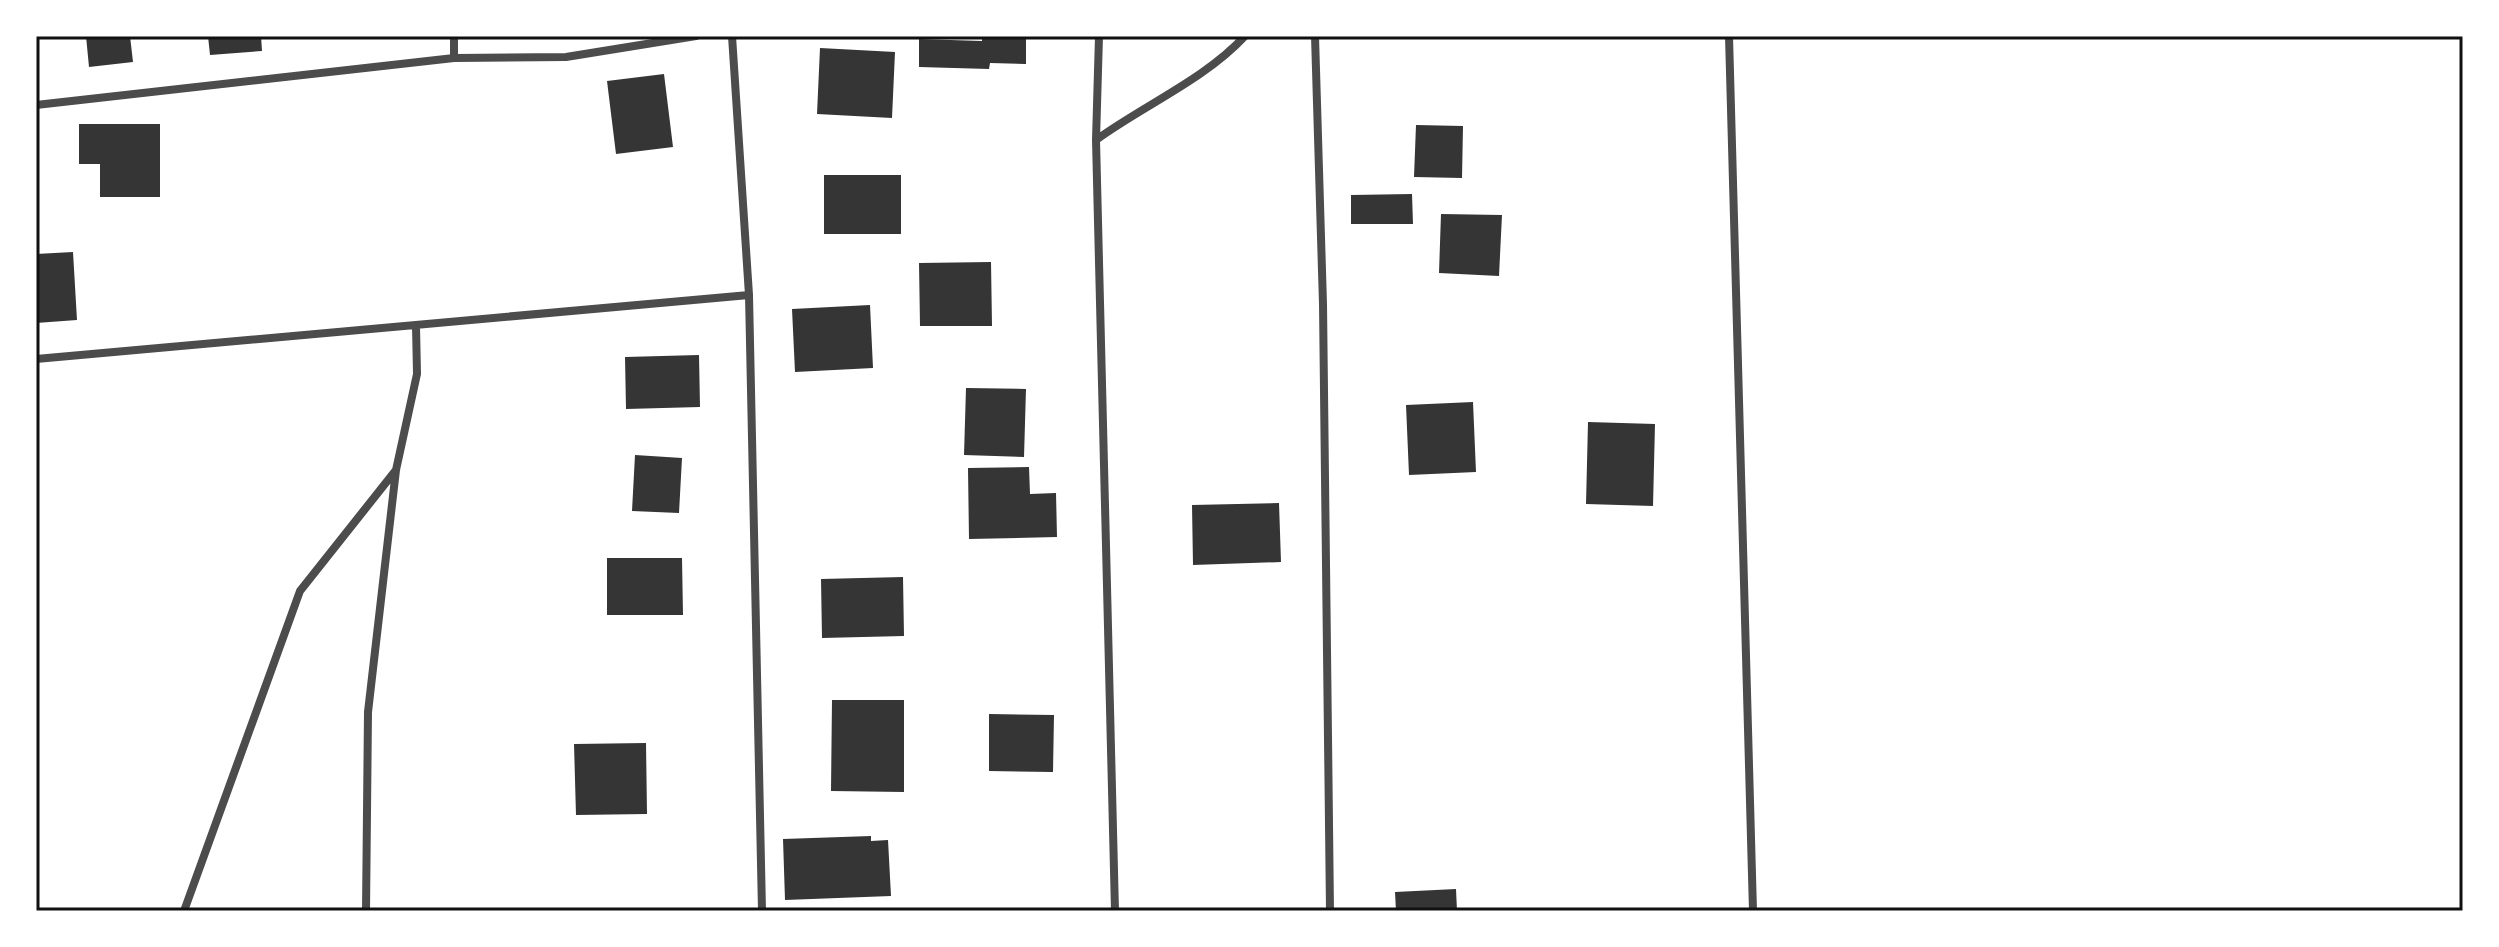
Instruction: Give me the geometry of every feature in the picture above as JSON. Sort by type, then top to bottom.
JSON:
[{"type":"street","points":[[454,36],[454,58]]},
{"type":"street","points":[[36,105],[454,58],[566,57],[696,36]]},
{"type":"street","points":[[732,36],[749,295],[762,911]]},
{"type":"street","points":[[1099,36],[1096,140],[1115,911]]},
{"type":"street","points":[[1096,140],[1131,114],[1226,57],[1245,36]]},
{"type":"street","points":[[1315,36],[1323,304],[1330,911]]},
{"type":"street","points":[[1729,36],[1753,911]]},
{"type":"street","points":[[36,359],[749,295]]},
{"type":"street","points":[[366,911],[368,712],[396,470],[417,374],[416,326]]},
{"type":"street","points":[[184,911],[300,591],[396,470]]},
{"type":"building","points":[[86,36],[130,36],[133,62],[89,67]]},
{"type":"building","points":[[208,36],[261,36],[262,51],[210,55]]},
{"type":"building","points":[[982,36],[1026,36],[1026,64],[990,63],[989,69],[919,67],[919,39],[982,41]]},
{"type":"building","points":[[820,48],[895,52],[892,118],[817,114]]},
{"type":"building","points":[[664,74],[673,147],[616,154],[607,81]]},
{"type":"building","points":[[79,124],[160,124],[160,197],[100,197],[100,164],[79,164]]},
{"type":"building","points":[[1416,125],[1463,126],[1462,178],[1414,177]]},
{"type":"building","points":[[824,175],[901,175],[901,234],[824,234]]},
{"type":"building","points":[[1412,194],[1413,224],[1351,224],[1351,195]]},
{"type":"building","points":[[1441,214],[1502,215],[1499,276],[1439,273]]},
{"type":"building","points":[[73,252],[77,320],[36,323],[36,254]]},
{"type":"building","points":[[991,262],[992,326],[920,326],[919,263]]},
{"type":"building","points":[[870,305],[873,368],[795,372],[792,309]]},
{"type":"building","points":[[699,355],[700,407],[626,409],[625,357]]},
{"type":"building","points":[[966,388],[1026,389],[1024,457],[964,455]]},
{"type":"building","points":[[1473,402],[1476,472],[1409,475],[1406,405]]},
{"type":"building","points":[[1588,422],[1655,424],[1653,506],[1586,504]]},
{"type":"building","points":[[635,455],[682,458],[679,513],[632,511]]},
{"type":"building","points":[[1029,467],[1030,494],[1056,493],[1057,537],[969,539],[968,468]]},
{"type":"building","points":[[1279,503],[1281,562],[1193,565],[1192,505]]},
{"type":"building","points":[[607,558],[682,558],[683,615],[607,615]]},
{"type":"building","points":[[903,577],[904,636],[822,638],[821,579]]},
{"type":"building","points":[[832,700],[904,700],[904,792],[831,791]]},
{"type":"building","points":[[989,714],[1054,715],[1053,772],[989,771]]},
{"type":"building","points":[[646,743],[647,814],[576,815],[574,744]]},
{"type":"building","points":[[871,836],[871,841],[888,840],[891,896],[785,900],[783,839]]},
{"type":"building","points":[[1456,889],[1457,911],[1396,911],[1395,892]]}]
